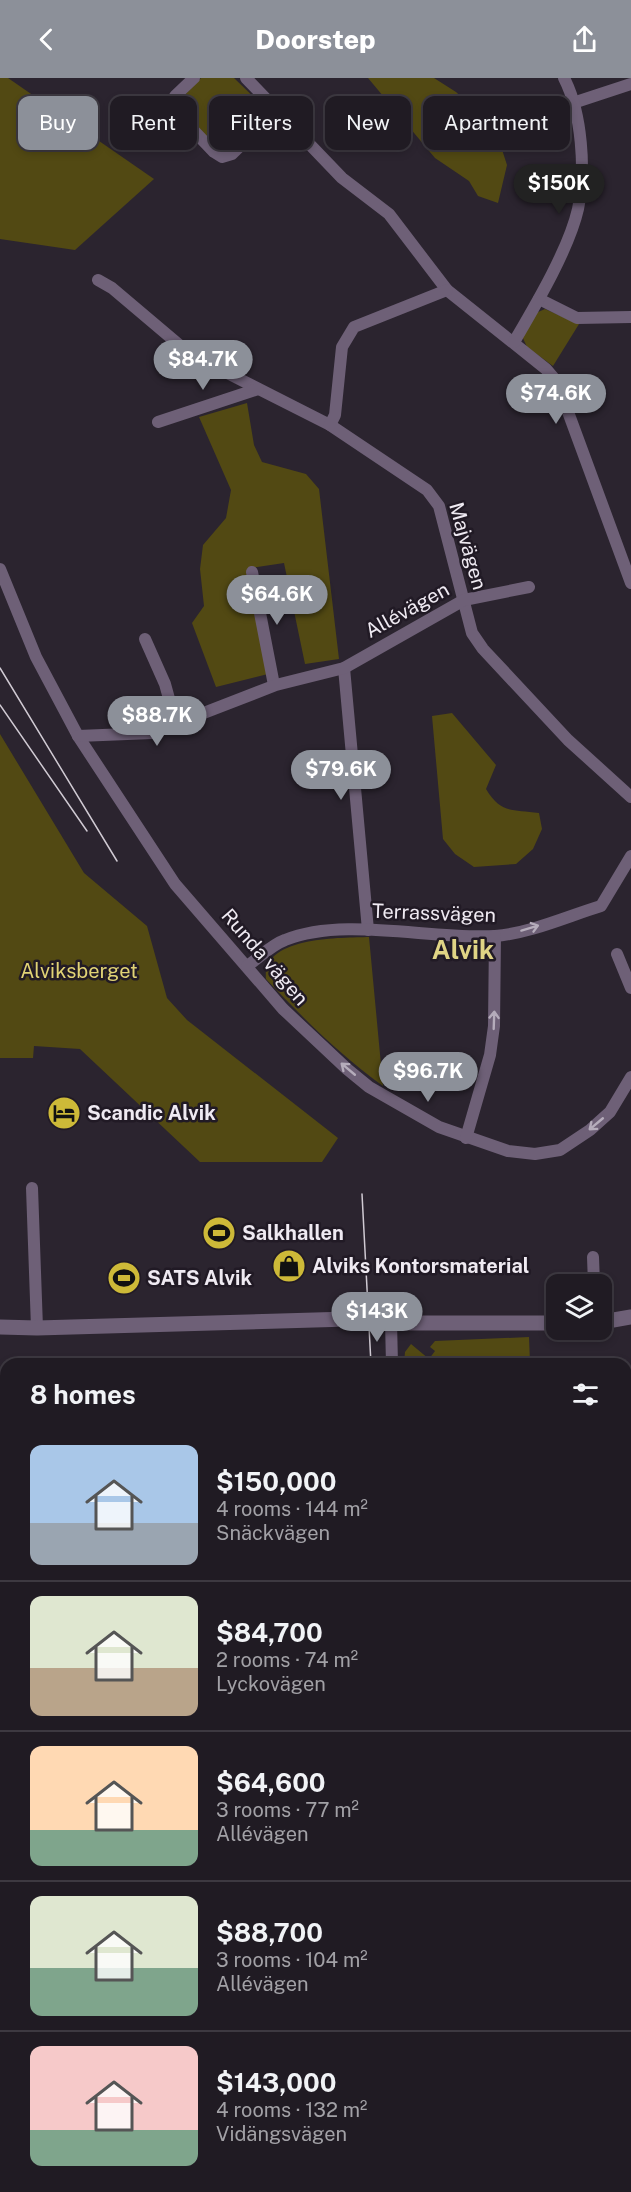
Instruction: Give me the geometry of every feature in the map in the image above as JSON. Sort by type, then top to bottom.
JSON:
[{"type":"street","points":[[194,78],[175,96],[175,111],[209,147]]},
{"type":"street","points":[[514,342],[539,299],[578,209],[582,147],[573,103],[564,78]]},
{"type":"street","points":[[250,79],[264,96]]},
{"type":"street","points":[[573,103],[631,84]]},
{"type":"street","points":[[313,149],[342,178],[389,214],[447,290],[514,342],[546,369],[557,382],[631,583]]},
{"type":"street","points":[[212,150],[222,157],[236,150]]},
{"type":"street","name":"Majvägen","points":[[98,280],[112,288],[190,354],[330,424],[427,490],[439,506],[472,633],[483,649],[568,740],[631,797]]},
{"type":"street","points":[[330,424],[334,416],[342,347],[354,327],[447,290]]},
{"type":"street","points":[[539,299],[577,318],[631,317]]},
{"type":"street","points":[[158,422],[258,389]]},
{"type":"street","name":"Runda vägen","points":[[0,569],[36,657],[78,736],[175,884],[310,1036],[369,1087],[439,1127],[466,1138],[508,1151],[535,1154],[560,1150],[610,1112],[631,1077]]},
{"type":"street","points":[[252,572],[274,685]]},
{"type":"street","name":"Allévägen","points":[[78,736],[152,733],[274,685],[344,669],[464,600],[529,588]]},
{"type":"street","points":[[145,639],[165,684],[176,724]]},
{"type":"street","points":[[344,669],[368,930]]},
{"type":"street","name":"Terrassvägen","points":[[247,966],[282,940],[303,934],[368,930],[495,936],[511,934],[602,906],[631,856]]},
{"type":"street","points":[[466,1138],[490,1055],[494,1026],[495,936]]},
{"type":"street","points":[[616,954],[631,988]]},
{"type":"street","points":[[32,1188],[37,1328]]},
{"type":"street","points":[[593,1257],[594,1274]]},
{"type":"street","points":[[612,1320],[631,1317]]},
{"type":"street","points":[[0,1327],[37,1328],[349,1319],[391,1322],[546,1323]]},
{"type":"street","points":[[391,1322],[392,1358]]},
{"type":"street","points":[[612,1324],[631,1327]]},
{"type":"green space","points":[[0,78],[8,78],[34,96],[18,96],[18,150],[98,150],[98,140],[154,179],[75,250],[0,239]]},
{"type":"green space","points":[[201,78],[234,78],[253,96],[209,96],[209,139],[197,127],[197,96],[184,96]]},
{"type":"green space","points":[[368,78],[434,78],[460,96],[423,96],[423,144],[411,129],[411,96],[383,96]]},
{"type":"green space","points":[[428,150],[502,150],[507,165],[498,203],[478,196],[469,181],[435,158]]},
{"type":"green space","points":[[545,309],[579,324],[553,366],[527,347],[522,336],[536,313]]},
{"type":"green space","points":[[247,403],[254,445],[262,462],[306,474],[319,489],[339,659],[305,664],[284,563],[250,568],[268,674],[216,687],[192,623],[204,606],[200,569],[203,545],[226,518],[231,490],[199,417]]},
{"type":"green space","points":[[452,713],[496,765],[486,789],[491,797],[502,807],[508,809],[539,813],[542,829],[533,849],[516,864],[474,867],[455,854],[443,839],[432,716]]},
{"type":"green space","name":"Alviksberget","points":[[0,734],[84,873],[147,926],[167,998],[187,1020],[338,1138],[322,1162],[200,1162],[80,1049],[34,1046],[33,1058],[0,1058]]},
{"type":"green space","points":[[369,937],[383,1086],[322,1036],[266,979],[268,965],[276,954],[289,947],[323,939]]},
{"type":"green space","points":[[529,1337],[530,1358],[430,1358],[435,1351],[430,1347],[435,1341]]},
{"type":"green space","points":[[411,1344],[428,1358],[404,1358],[405,1352]]},
{"type":"tram line","points":[[0,668],[117,861]]},
{"type":"tram line","points":[[0,705],[87,831]]},
{"type":"tram line","points":[[362,1194],[371,1358]]},
{"type":"place","name":"Scandic Alvik","points":[[64,1113]]},
{"type":"place","name":"Salkhallen","points":[[219,1233]]},
{"type":"place","name":"Alviks Kontorsmaterial","points":[[289,1266]]},
{"type":"place","name":"SATS Alvik","points":[[124,1278]]},
{"type":"district","name":"Alvik","points":[[463,949]]}]
